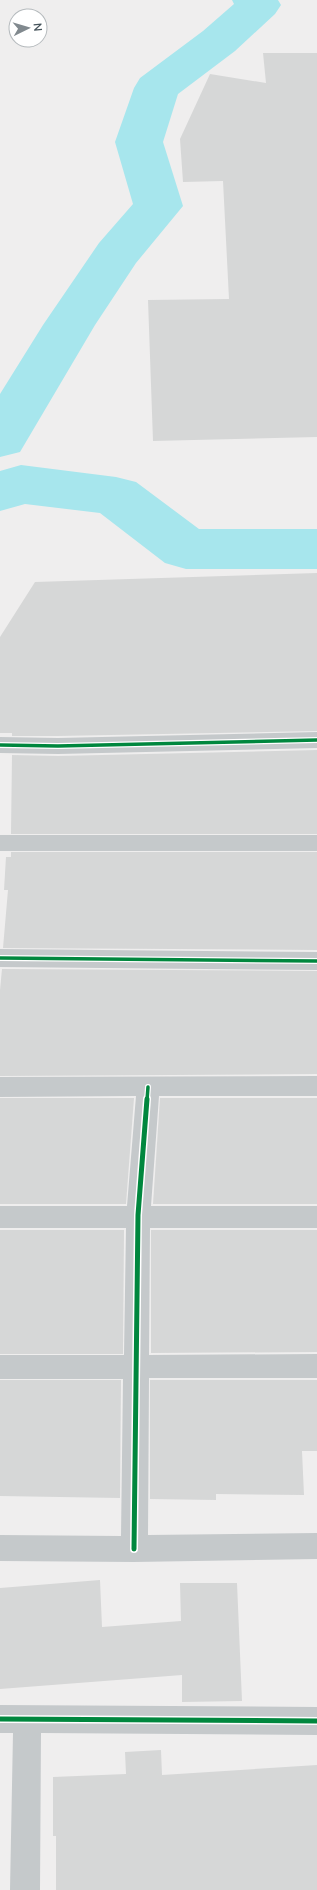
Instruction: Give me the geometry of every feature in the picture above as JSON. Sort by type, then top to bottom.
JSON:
[{"type":"street","points":[[0,745],[66,746],[317,740]]},
{"type":"street","points":[[0,843],[317,843]]},
{"type":"street","points":[[0,958],[317,961]]},
{"type":"street","points":[[0,1087],[317,1086]]},
{"type":"street","points":[[134,1549],[138,1216],[148,1087]]},
{"type":"street","points":[[0,1216],[317,1217]]},
{"type":"street","points":[[0,1367],[317,1366]]},
{"type":"street","points":[[0,1548],[134,1549],[317,1546]]},
{"type":"street","points":[[26,1890],[13,1719],[317,1721]]},
{"type":"building","points":[[263,53],[317,53],[317,437],[153,441],[148,300],[229,299],[223,181],[183,182],[180,139],[210,74],[266,83]]},
{"type":"building","points":[[317,573],[317,731],[58,736],[12,736],[12,733],[0,733],[0,637],[35,582]]},
{"type":"building","points":[[317,750],[317,834],[11,834],[12,755],[58,756]]},
{"type":"building","points":[[11,852],[317,852],[317,950],[3,948],[8,890],[4,890],[6,857],[11,857]]},
{"type":"building","points":[[2,969],[317,971],[317,1074],[0,1076],[0,990]]},
{"type":"building","points":[[0,1098],[134,1098],[126,1204],[0,1204]]},
{"type":"building","points":[[160,1098],[317,1098],[317,1204],[153,1204]]},
{"type":"building","points":[[0,1230],[124,1230],[123,1354],[0,1354]]},
{"type":"building","points":[[151,1230],[317,1230],[317,1352],[151,1353]]},
{"type":"building","points":[[0,1380],[121,1380],[120,1498],[0,1496]]},
{"type":"building","points":[[150,1380],[317,1380],[317,1451],[302,1451],[304,1495],[216,1494],[216,1500],[150,1499]]},
{"type":"building","points":[[100,1580],[102,1627],[181,1621],[180,1583],[237,1583],[242,1701],[182,1702],[182,1675],[0,1689],[0,1588]]},
{"type":"building","points":[[161,1750],[162,1775],[317,1765],[317,1890],[56,1890],[56,1836],[53,1836],[53,1777],[126,1774],[125,1752]]},
{"type":"waterway","points":[[0,439],[69,325],[117,254],[158,206],[139,142],[157,88],[219,41],[259,5],[254,0]]},
{"type":"waterway","points":[[0,492],[21,484],[116,496],[186,549],[317,549]]},
{"type":"cycle path","points":[[0,745],[58,746],[317,740]]},
{"type":"cycle path","points":[[0,958],[317,961]]},
{"type":"cycle path","points":[[134,1549],[138,1215],[148,1087]]},
{"type":"cycle path","points":[[0,1719],[317,1721]]}]
